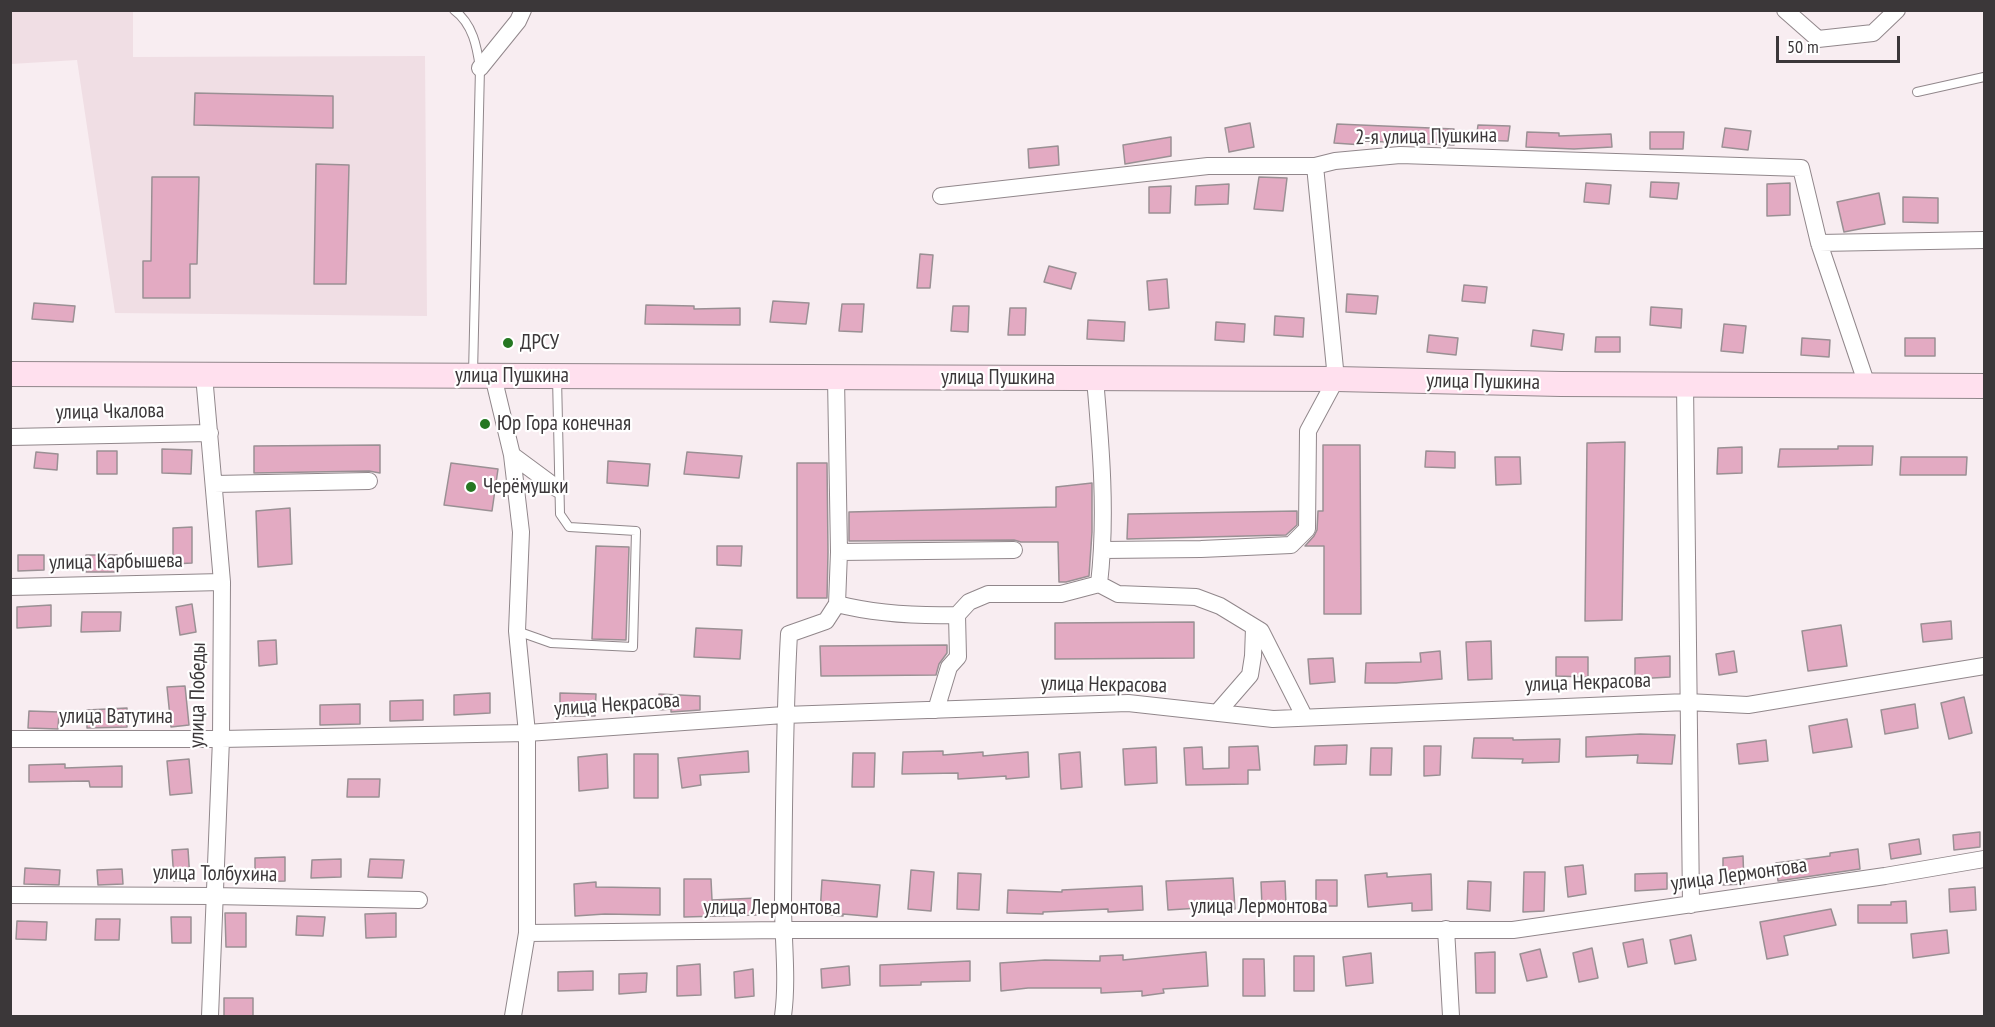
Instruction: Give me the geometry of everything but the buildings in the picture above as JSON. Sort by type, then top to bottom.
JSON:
[{"type":"main road","name":"улица Пушкина","points":[[10,374],[1336,379],[1561,384],[1984,386]]},
{"type":"street","points":[[480,68],[518,21],[523,10]]},
{"type":"street","points":[[1785,10],[1818,39],[1873,33],[1897,10]]},
{"type":"street","name":"2-я улица Пушкина","points":[[941,196],[1208,166],[1315,166],[1335,161],[1400,155],[1801,168],[1819,243],[1867,385]]},
{"type":"street","points":[[1103,550],[1291,545],[1307,528],[1308,431],[1336,379],[1315,166]]},
{"type":"street","points":[[1819,243],[1984,240]]},
{"type":"street","name":"улица Победы","points":[[204,375],[222,582],[221,739],[210,1017]]},
{"type":"street","points":[[483,376],[512,455],[520,532],[517,631],[527,734],[527,933],[513,1017]]},
{"type":"street","points":[[783,1017],[786,992],[783,930],[784,715],[789,634],[826,621],[837,604],[839,552],[836,378]]},
{"type":"street","points":[[1095,379],[1103,550],[1099,584]]},
{"type":"street","points":[[1684,383],[1691,905]]},
{"type":"street","name":"улица Чкалова","points":[[10,437],[210,433]]},
{"type":"street","points":[[512,455],[558,489]]},
{"type":"street","points":[[214,484],[369,481]]},
{"type":"street","points":[[839,552],[1014,550]]},
{"type":"street","name":"улица Карбышева","points":[[10,587],[222,582]]},
{"type":"street","points":[[936,710],[949,667],[958,657],[957,615],[969,602],[988,594],[1061,594],[1099,584],[1118,594],[1197,597],[1220,606],[1254,627],[1261,632],[1304,716]]},
{"type":"street","points":[[837,604],[859,609],[922,616],[957,615]]},
{"type":"street","points":[[1217,713],[1250,675],[1254,627]]},
{"type":"street","name":"улица Некрасова","points":[[221,739],[527,734],[784,715],[1128,703],[1273,718],[1687,702],[1748,705],[1984,666]]},
{"type":"street","name":"улица Ватутина","points":[[10,740],[221,739]]},
{"type":"street","name":"улица Лермонтова","points":[[527,933],[783,930],[1513,930],[1691,905],[1984,859]]},
{"type":"street","name":"улица Толбухина","points":[[10,895],[419,900]]},
{"type":"street","points":[[1446,929],[1451,1017]]},
{"type":"lane","points":[[454,10],[463,17],[476,44],[480,68],[483,376]]},
{"type":"lane","points":[[1917,92],[1984,77]]},
{"type":"lane","points":[[517,631],[551,643],[633,647],[636,531],[569,527],[560,514],[558,376]]},
{"type":"shaded area","points":[[11,10],[133,11],[133,57],[425,56],[427,316],[115,313],[77,60],[11,64]]},
{"type":"place","name":"ДРСУ","points":[[508,343]]},
{"type":"place","name":"Юр Гора конечная","points":[[485,424]]},
{"type":"place","name":"Черёмушки","points":[[471,487]]}]
